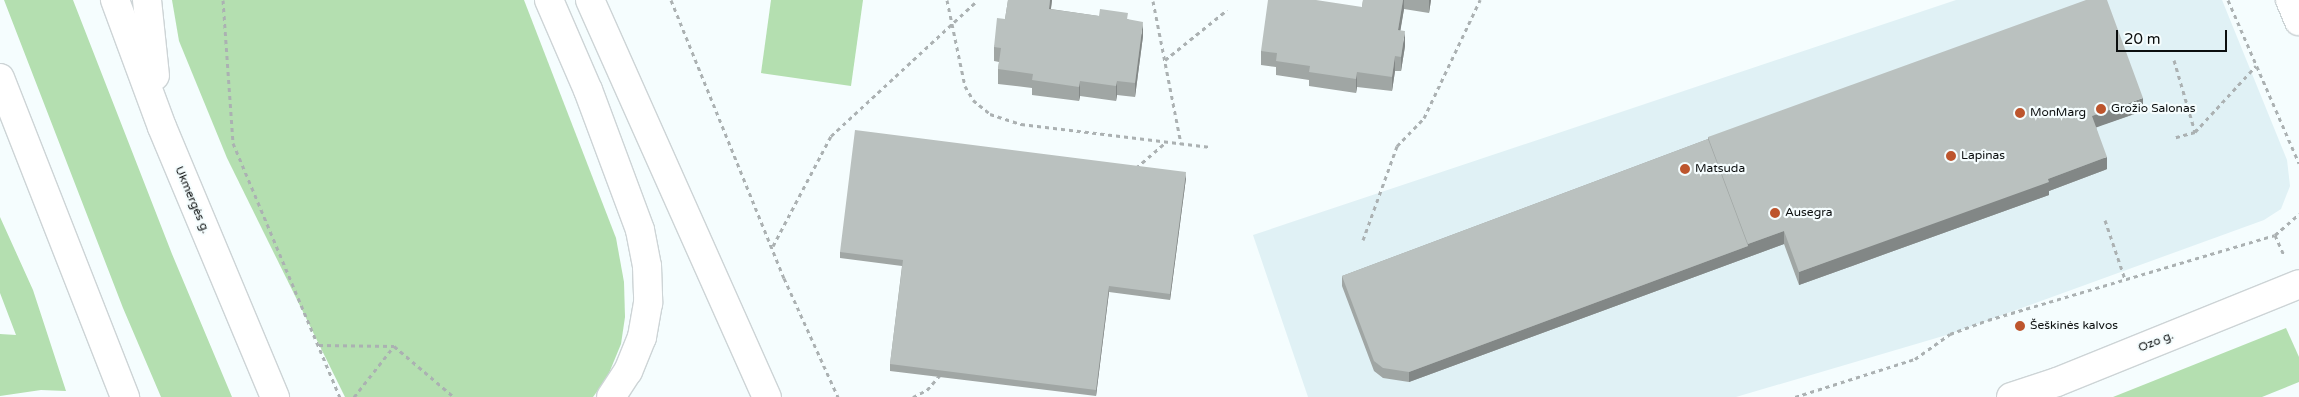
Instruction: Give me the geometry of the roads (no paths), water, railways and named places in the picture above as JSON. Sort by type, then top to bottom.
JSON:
[{"type":"main road","name":"Ukmergės g.","points":[[116,0],[162,127],[275,397]]},
{"type":"main road","points":[[147,0],[162,127]]},
{"type":"main road","points":[[548,0],[588,90],[640,230],[647,266],[648,303],[642,337],[628,371],[611,397]]},
{"type":"main road","points":[[590,0],[766,397]]},
{"type":"main road","points":[[2290,0],[2299,21]]},
{"type":"main road","points":[[0,78],[126,397]]},
{"type":"main road","name":"Ozo g.","points":[[2011,397],[2057,382],[2299,284]]},
{"type":"place","name":"Grožio Salonas","points":[[2101,109]]},
{"type":"place","name":"MonMarg","points":[[2020,113]]},
{"type":"place","name":"Lapinas","points":[[1951,156]]},
{"type":"place","name":"Matsuda","points":[[1685,169]]},
{"type":"place","name":"Ausegra","points":[[1775,213]]},
{"type":"place","name":"Šeškinės kalvos","points":[[2020,326]]}]
